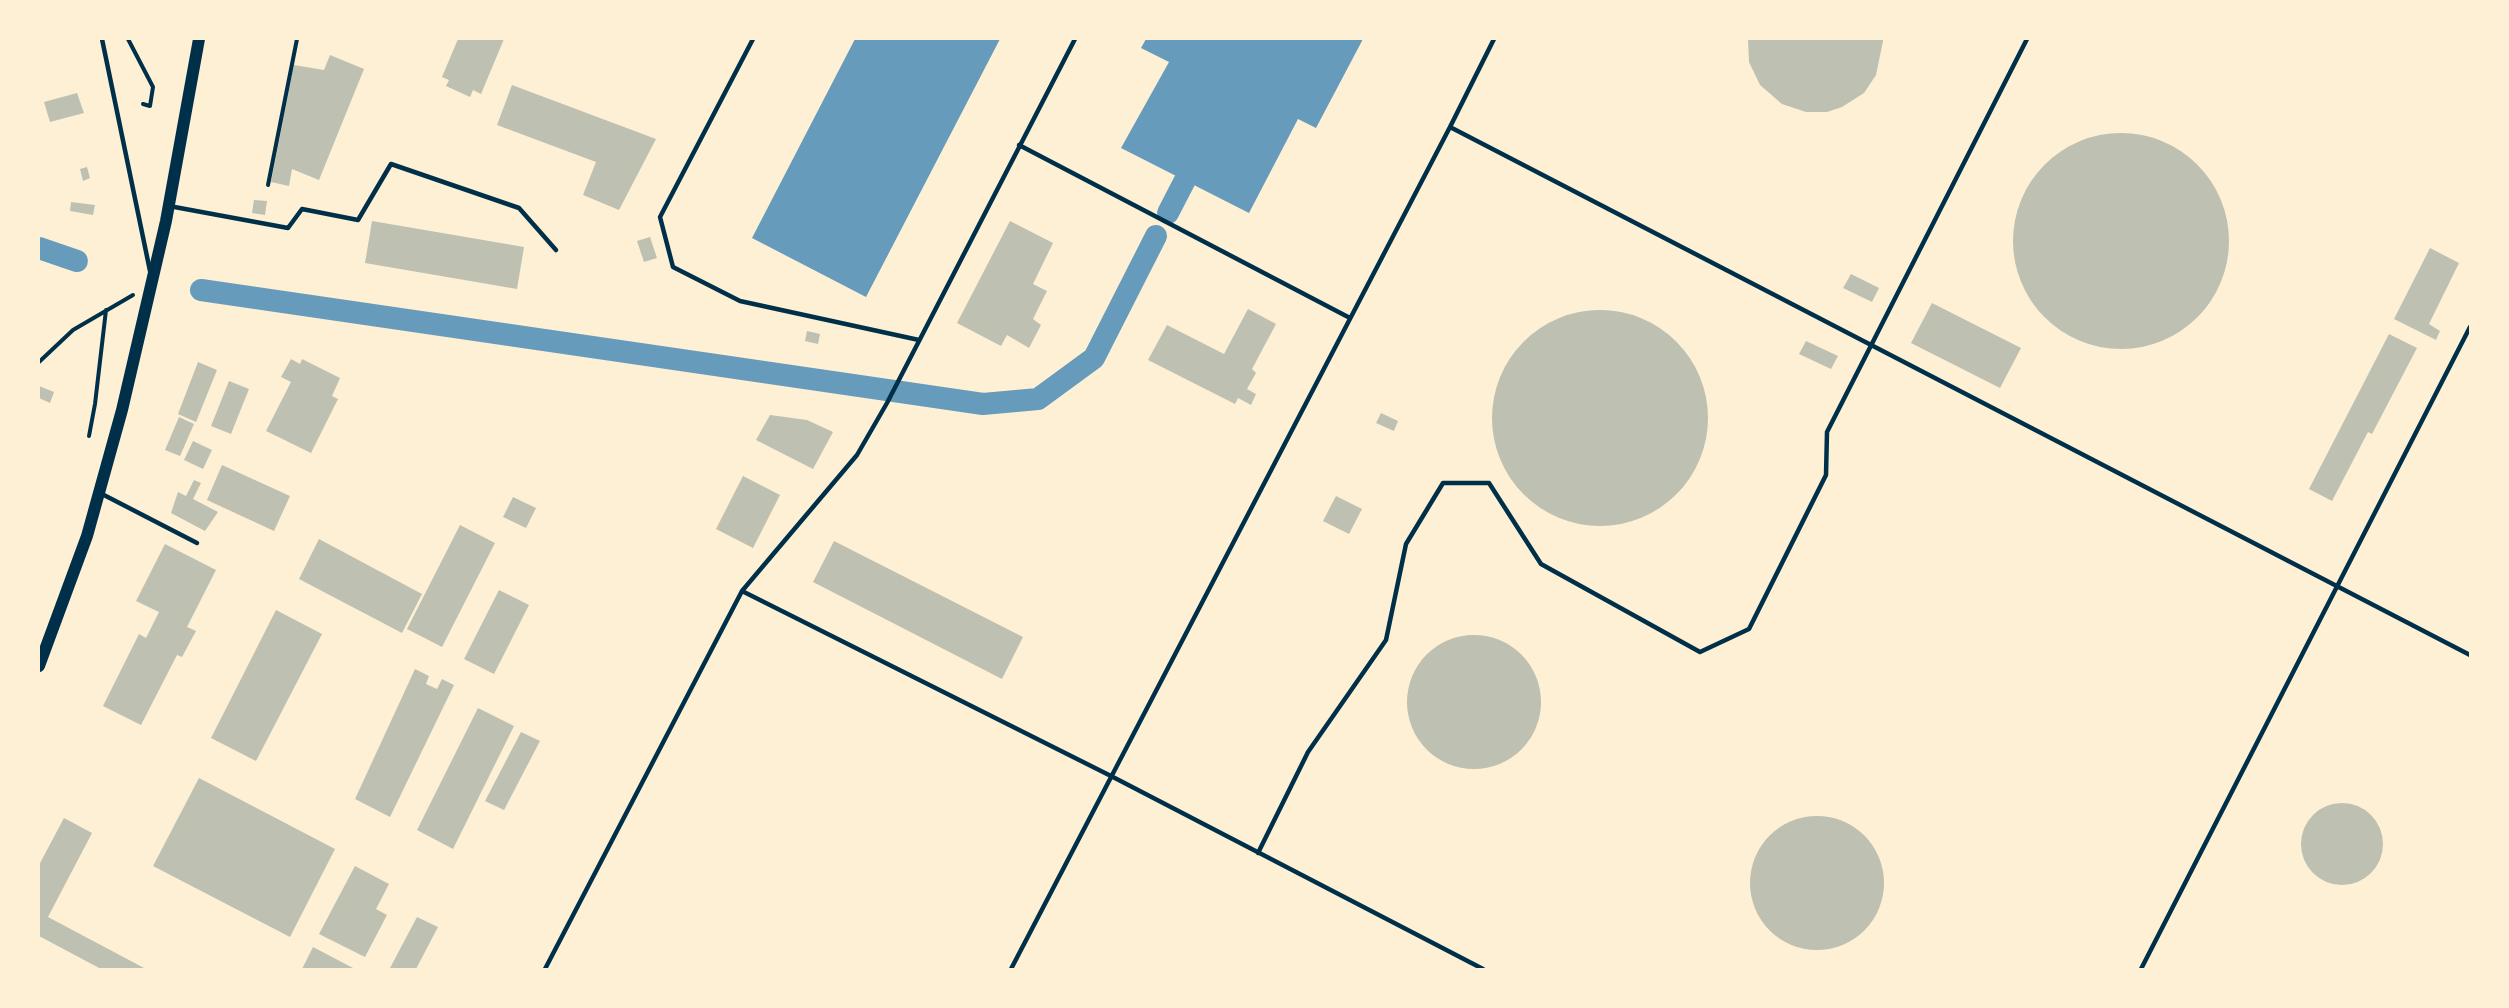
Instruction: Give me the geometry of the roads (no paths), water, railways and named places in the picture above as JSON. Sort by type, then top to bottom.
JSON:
[{"type":"main road","points":[[39,666],[100,493],[153,284],[199,39]]},
{"type":"lane","points":[[102,39],[153,284]]},
{"type":"lane","points":[[753,39],[660,217],[673,267],[740,301],[919,340]]},
{"type":"lane","points":[[545,969],[742,591],[856,455],[887,403],[1075,39]]},
{"type":"lane","points":[[1011,969],[1494,39]]},
{"type":"lane","points":[[1258,853],[1308,752],[1386,640],[1406,544],[1443,483],[1489,483],[1541,564],[1700,652],[1749,629],[1826,475],[1827,432],[1869,345],[2027,39]]},
{"type":"lane","points":[[1450,127],[2470,655]]},
{"type":"lane","points":[[1019,145],[1350,318]]},
{"type":"lane","points":[[169,206],[288,228],[302,209],[358,220],[390,164],[519,208],[556,250]]},
{"type":"lane","points":[[2141,969],[2470,327]]},
{"type":"lane","points":[[100,493],[197,543]]},
{"type":"lane","points":[[742,591],[1111,776],[1483,969]]},
{"type":"water","points":[[855,39],[1000,39],[866,297],[752,238]]},
{"type":"water","points":[[1146,39],[1363,39],[1316,128],[1298,119],[1249,213],[1121,148],[1169,62],[1141,48]]},
{"type":"waterway","points":[[1168,213],[1199,153]]},
{"type":"waterway","points":[[201,290],[983,404],[1038,399],[1094,358],[1156,236]]},
{"type":"waterway","points":[[39,248],[77,261]]}]
